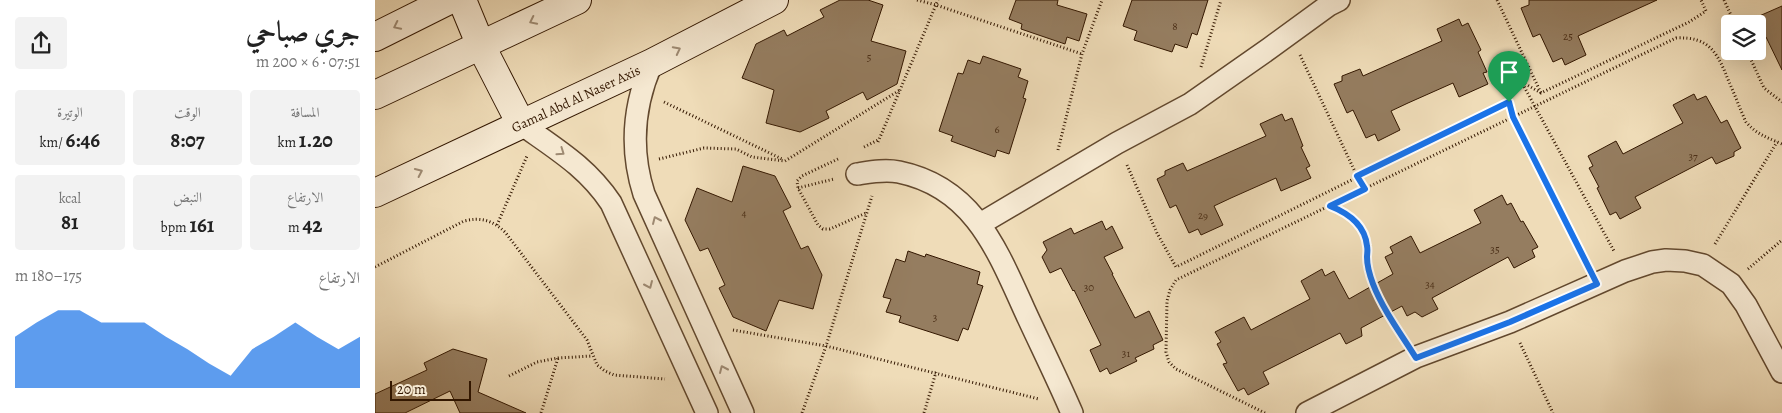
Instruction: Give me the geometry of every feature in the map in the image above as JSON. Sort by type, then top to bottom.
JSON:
[{"type":"main road","points":[[375,37],[449,0]]},
{"type":"main road","points":[[462,0],[481,46],[529,130]]},
{"type":"main road","points":[[375,95],[577,0]]},
{"type":"main road","name":"Gamal Abd Al Naser Axis","points":[[375,192],[529,130],[651,63],[774,0]]},
{"type":"street","points":[[980,224],[1117,143],[1190,104],[1291,34],[1329,5],[1339,0]]},
{"type":"street","points":[[651,63],[641,91],[635,130],[637,165],[644,194],[743,413]]},
{"type":"street","points":[[529,130],[588,174],[611,203],[707,413]]},
{"type":"street","points":[[867,173],[898,172],[935,184],[957,198],[980,224],[1007,271],[1071,410]]},
{"type":"street","points":[[1307,413],[1416,358],[1510,322],[1625,271],[1652,262],[1666,260],[1685,261],[1703,265],[1731,284],[1746,305],[1782,372]]},
{"type":"path","points":[[917,0],[1082,54]]},
{"type":"path","points":[[802,413],[867,213],[867,173],[878,140],[938,0]]},
{"type":"path","points":[[1049,183],[1082,54],[1102,0]]},
{"type":"path","points":[[1190,104],[1221,0]]},
{"type":"path","points":[[1497,0],[1541,94]]},
{"type":"path","points":[[1541,94],[1689,22],[1706,12],[1701,0]]},
{"type":"path","points":[[1724,0],[1731,15]]},
{"type":"path","points":[[1291,34],[1357,176],[1365,189]]},
{"type":"path","points":[[1265,413],[1176,369],[1169,362],[1166,352],[1167,301],[1170,290],[1176,280],[1676,38],[1698,40],[1709,46],[1717,54],[1746,122],[1752,130],[1760,135],[1782,144]]},
{"type":"path","points":[[1751,60],[1764,88],[1782,102]]},
{"type":"path","points":[[1541,94],[1521,81],[1513,73],[1506,73],[1509,102],[1513,117],[1597,284]]},
{"type":"path","points":[[1521,81],[1625,271]]},
{"type":"path","points":[[637,165],[704,148],[736,149],[752,158],[785,160],[900,90]]},
{"type":"path","points":[[641,91],[785,160]]},
{"type":"path","points":[[1117,143],[1157,233],[1176,267],[1509,102]]},
{"type":"path","points":[[497,225],[529,130]]},
{"type":"path","points":[[861,148],[878,140]]},
{"type":"path","points":[[1703,265],[1777,142]]},
{"type":"path","points":[[844,156],[802,176],[797,181],[798,188],[818,224],[823,229],[867,213]]},
{"type":"path","points":[[798,188],[867,173]]},
{"type":"path","points":[[1330,206],[1343,211],[1355,220],[1364,233],[1372,283],[1383,306],[1416,358]]},
{"type":"path","points":[[375,267],[464,221],[486,220],[497,225],[505,232],[587,340],[592,356],[605,371],[614,375],[693,382]]},
{"type":"path","points":[[1731,284],[1782,240]]},
{"type":"path","points":[[1510,322],[1553,413]]},
{"type":"path","points":[[703,325],[825,346],[937,372],[1071,410]]},
{"type":"path","points":[[509,376],[537,362],[558,358],[592,356]]},
{"type":"path","points":[[541,413],[558,358]]},
{"type":"path","points":[[924,413],[937,372]]},
{"type":"building","points":[[840,0],[868,0],[883,5],[871,41],[906,51],[897,84],[867,100],[863,92],[826,111],[829,118],[800,132],[766,123],[774,90],[742,78],[756,44],[784,30],[787,36],[824,17],[820,10]]},
{"type":"building","points":[[1016,0],[1058,0],[1057,5],[1087,14],[1079,41],[1067,37],[1065,44],[1021,29],[1022,24],[1009,19]]},
{"type":"building","points":[[1132,0],[1208,0],[1197,35],[1192,33],[1187,48],[1175,44],[1172,52],[1134,40],[1137,31],[1123,26]]},
{"type":"building","points":[[1529,0],[1657,0],[1578,36],[1586,55],[1565,65],[1562,58],[1553,62],[1540,34],[1533,37],[1521,8],[1529,5]]},
{"type":"building","points":[[1782,6],[1782,70],[1766,37],[1766,15],[1762,15]]},
{"type":"building","points":[[1459,19],[1462,26],[1468,23],[1481,50],[1478,52],[1487,72],[1483,73],[1488,84],[1459,97],[1453,83],[1391,111],[1400,130],[1378,141],[1375,134],[1366,138],[1353,110],[1347,113],[1334,84],[1342,81],[1342,76],[1360,69],[1363,76],[1442,41],[1437,29]]},
{"type":"building","points":[[983,56],[1021,69],[1018,77],[1028,81],[1023,98],[1026,99],[1009,154],[997,150],[995,157],[951,141],[953,136],[939,131],[958,73],[963,74],[968,60],[980,64]]},
{"type":"building","points":[[1694,94],[1697,100],[1706,96],[1721,123],[1727,120],[1741,148],[1734,152],[1734,156],[1716,164],[1712,157],[1635,197],[1641,208],[1620,219],[1616,212],[1610,215],[1589,168],[1593,166],[1588,156],[1616,141],[1623,154],[1683,123],[1673,105]]},
{"type":"building","points":[[1282,114],[1285,121],[1292,118],[1303,146],[1301,147],[1310,166],[1306,168],[1311,178],[1281,191],[1276,178],[1231,198],[1214,206],[1223,225],[1201,235],[1198,229],[1189,233],[1176,205],[1170,208],[1157,179],[1165,175],[1165,171],[1183,163],[1187,171],[1266,136],[1260,124]]},
{"type":"building","points":[[743,166],[775,176],[791,207],[783,211],[801,249],[808,246],[822,275],[813,309],[779,300],[766,331],[733,317],[719,288],[725,285],[708,248],[700,251],[685,220],[697,188],[732,202]]},
{"type":"building","points":[[1502,195],[1507,205],[1511,203],[1538,247],[1532,250],[1535,257],[1514,268],[1508,257],[1432,298],[1438,309],[1422,317],[1415,312],[1407,316],[1402,306],[1361,328],[1362,336],[1346,344],[1340,333],[1263,372],[1269,384],[1248,395],[1244,388],[1238,391],[1223,364],[1227,363],[1217,344],[1221,342],[1215,332],[1244,317],[1251,330],[1310,299],[1301,281],[1322,269],[1325,276],[1334,271],[1349,299],[1393,274],[1385,257],[1393,253],[1390,247],[1411,236],[1420,253],[1481,223],[1474,210]]},
{"type":"building","points":[[1102,221],[1106,230],[1112,226],[1123,248],[1104,257],[1112,274],[1135,318],[1149,311],[1163,340],[1153,345],[1154,349],[1135,358],[1137,361],[1110,374],[1107,368],[1100,372],[1090,350],[1101,345],[1074,290],[1061,268],[1050,273],[1042,257],[1047,250],[1043,242],[1071,228],[1074,234]]},
{"type":"building","points":[[908,251],[925,257],[926,254],[980,272],[977,284],[983,286],[968,330],[963,328],[958,341],[899,322],[901,316],[886,312],[891,299],[883,297],[896,259],[905,262]]},
{"type":"building","points":[[453,349],[487,359],[478,392],[526,413],[460,413],[450,391],[405,413],[375,413],[375,394],[427,370],[424,363]]},
{"type":"route","points":[[1509,102],[1513,117],[1597,284],[1510,322],[1416,358],[1383,306],[1372,283],[1364,233],[1355,220],[1343,211],[1330,206],[1365,189],[1357,176],[1509,102]]}]
